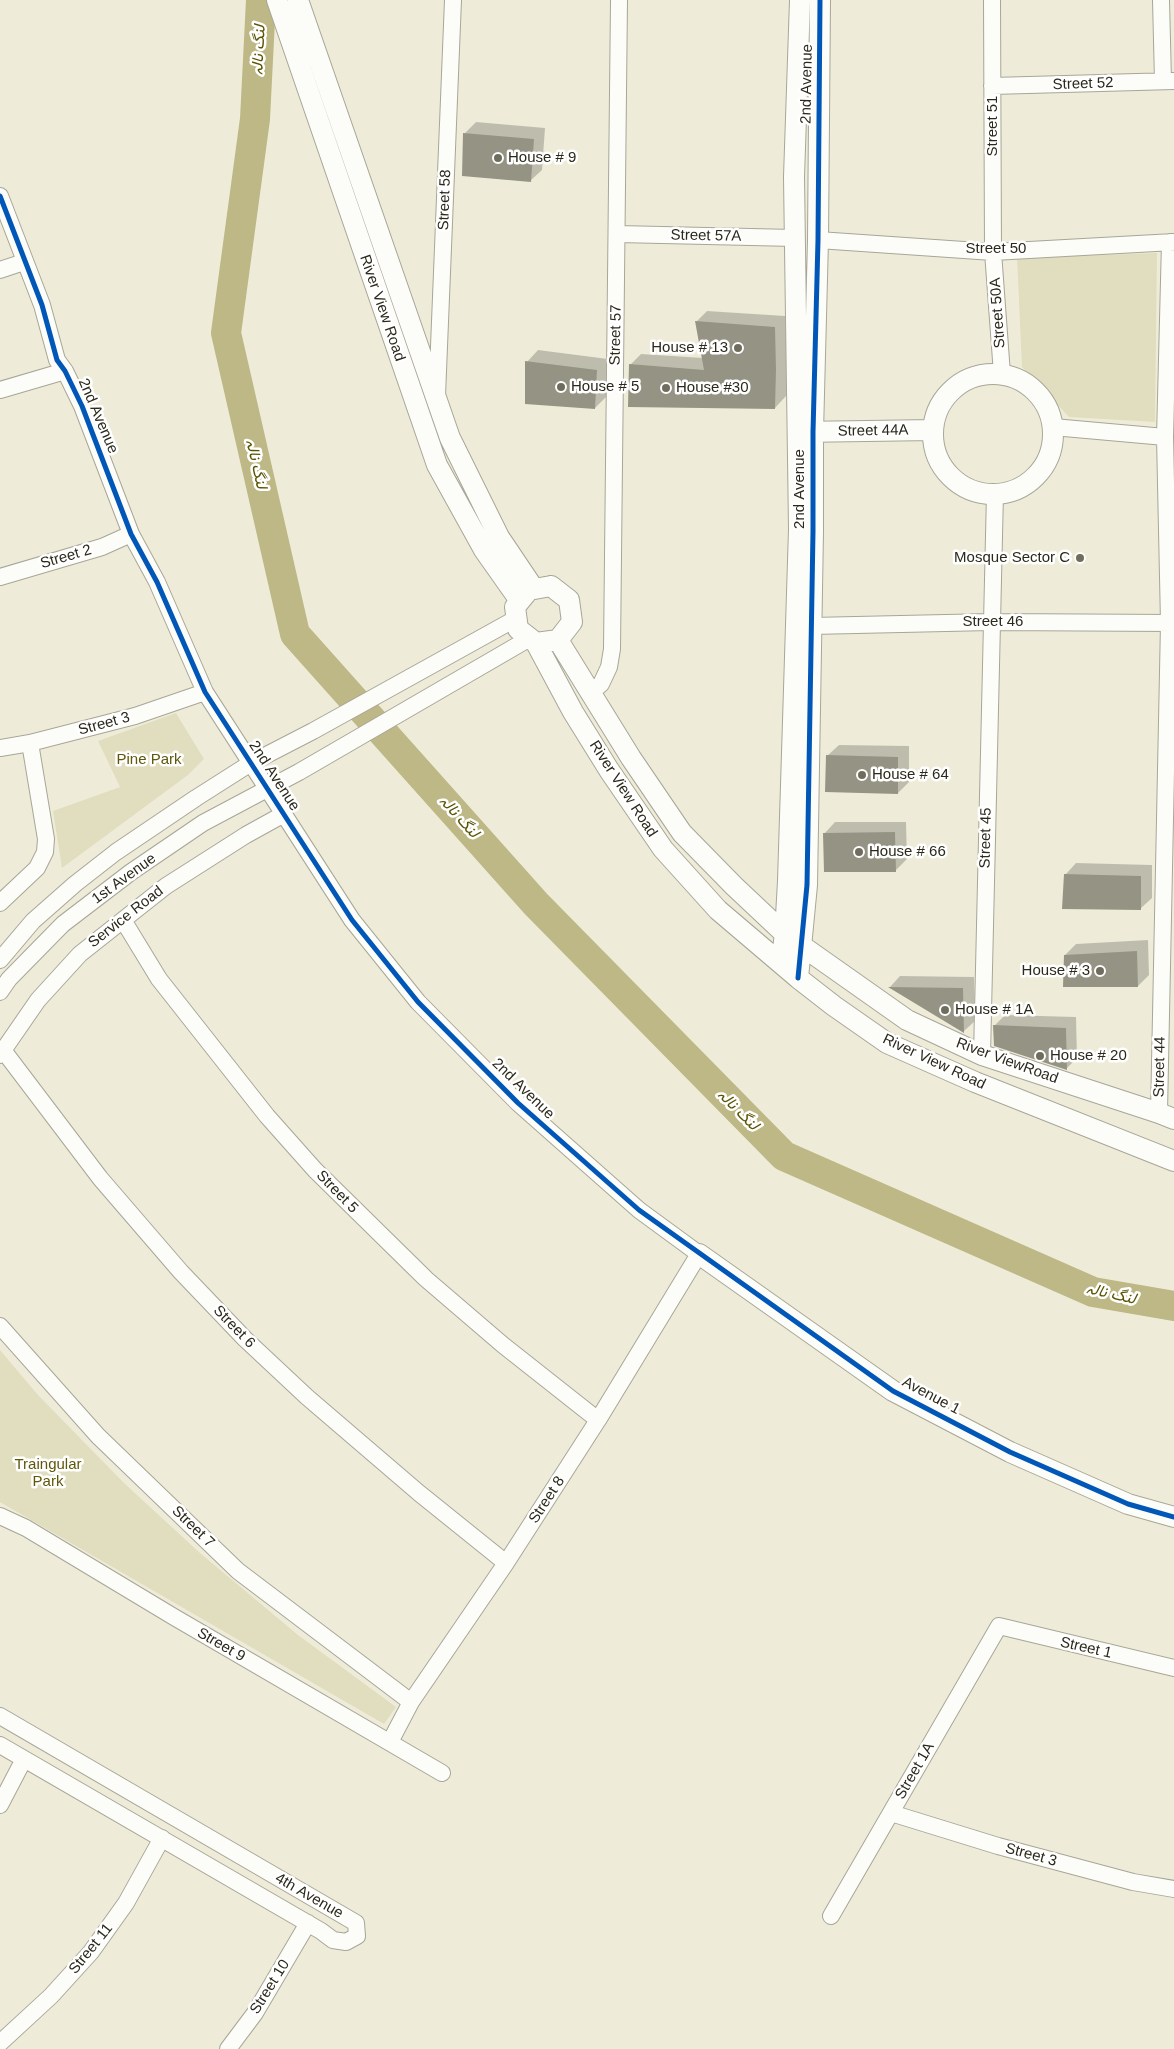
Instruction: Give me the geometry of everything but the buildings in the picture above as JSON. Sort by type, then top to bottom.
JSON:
[{"type":"street","name":"River View Road","points":[[277,0],[437,465],[518,609]]},
{"type":"street","name":"River View Road","points":[[298,0],[450,438],[499,537],[518,609]]},
{"type":"street","name":"Street 58","points":[[437,400],[453,0]]},
{"type":"street","name":"Street 57","points":[[590,693],[601,684],[609,667],[612,649],[612,523],[618,234],[619,0]]},
{"type":"street","name":"2nd Avenue","points":[[798,978],[807,886],[811,626],[805,432],[794,238],[794,177],[800,0]]},
{"type":"street","name":"2nd Avenue","points":[[781,963],[785,934],[799,529],[818,240],[820,0]]},
{"type":"street","name":"Street 51","points":[[992,0],[994,252]]},
{"type":"street","points":[[1161,0],[1168,81]]},
{"type":"street","name":"Street 52","points":[[992,86],[1168,81]]},
{"type":"street","name":"2nd Avenue","points":[[0,196],[42,305],[57,360],[65,371],[82,406],[131,534],[157,582],[205,692],[352,920],[418,1002],[518,1103],[639,1210],[699,1254]]},
{"type":"street","name":"Street 57A","points":[[618,234],[794,238]]},
{"type":"street","points":[[794,238],[818,240]]},
{"type":"street","name":"Street 50","points":[[818,240],[994,252],[1172,242]]},
{"type":"street","name":"Street 44","points":[[1167,1116],[1171,623],[1165,437],[1172,242]]},
{"type":"street","name":"Street 50A","points":[[994,252],[1002,374]]},
{"type":"street","points":[[0,270],[24,262]]},
{"type":"street","points":[[0,390],[65,371]]},
{"type":"street","points":[[1002,374],[1021,380],[1037,392],[1048,408],[1053,427],[1052,446],[1045,465],[1032,480],[1014,490],[995,494],[975,491],[957,482],[944,467],[935,449],[933,430],[938,411],[948,394],[964,382],[982,375],[1002,374]]},
{"type":"street","points":[[1053,427],[1165,437]]},
{"type":"street","name":"Street 44A","points":[[805,432],[933,430]]},
{"type":"street","points":[[991,622],[995,494]]},
{"type":"street","name":"Street 2","points":[[0,577],[102,547],[131,534]]},
{"type":"street","points":[[551,586],[569,600],[572,622],[558,640],[527,643],[518,629],[518,609],[551,586]]},
{"type":"street","name":"1st Avenue","points":[[0,960],[33,921],[75,884],[116,852],[251,763],[313,731],[518,609]]},
{"type":"street","name":"Street 46","points":[[811,626],[991,622],[1171,623]]},
{"type":"street","name":"Street 45","points":[[982,1055],[991,622]]},
{"type":"street","name":"River View Road","points":[[558,640],[631,758],[682,833],[734,886],[785,934],[802,946]]},
{"type":"street","name":"River View Road","points":[[527,643],[609,770],[663,849],[718,910],[798,978],[887,1043],[975,1082],[1174,1160]]},
{"type":"street","name":"1st Avenue","points":[[0,992],[9,979],[63,924],[132,872],[203,823],[327,756],[527,643]]},
{"type":"street","name":"Street 3","points":[[0,748],[30,744],[135,716],[205,692]]},
{"type":"street","points":[[0,903],[37,868],[45,852],[46,839],[30,744]]},
{"type":"street","name":"Service Road","points":[[2,1052],[38,1000],[80,954],[166,886],[246,834],[284,814]]},
{"type":"street","name":"Street 5","points":[[123,920],[159,979],[267,1116],[315,1170],[426,1279],[503,1346],[598,1420]]},
{"type":"street","name":"River ViewRoad","points":[[802,946],[907,1020],[982,1055],[1167,1116]]},
{"type":"street","name":"Street 6","points":[[2,1052],[100,1178],[181,1272],[245,1339],[306,1397],[419,1493],[506,1563]]},
{"type":"street","name":"Street 8","points":[[390,1742],[411,1702],[506,1563],[598,1420],[699,1254]]},
{"type":"street","name":"Avenue 1","points":[[699,1254],[894,1391],[1019,1456],[1128,1504],[1174,1517]]},
{"type":"street","name":"Street 7","points":[[0,1326],[98,1436],[238,1571],[411,1702]]},
{"type":"street","name":"Street 9","points":[[0,1516],[26,1528],[174,1618],[442,1773]]},
{"type":"street","name":"Street 1","points":[[999,1626],[1174,1668]]},
{"type":"street","name":"Street 1A","points":[[831,1916],[999,1626]]},
{"type":"street","name":"4th Avenue","points":[[0,1716],[356,1923],[357,1936],[346,1942],[333,1940],[329,1935],[0,1745]]},
{"type":"street","points":[[0,1805],[24,1759]]},
{"type":"street","name":"Street 3","points":[[891,1813],[998,1846],[1133,1882],[1174,1889]]},
{"type":"street","name":"Street 11","points":[[0,2042],[51,1996],[91,1952],[126,1902],[162,1838]]},
{"type":"street","name":"Street 10","points":[[228,2049],[255,2014],[308,1923]]},
{"type":"green space","points":[[1157,253],[1155,422],[1069,417],[1022,367],[1017,258]]},
{"type":"green space","name":"Pine Park","points":[[176,713],[204,759],[188,775],[62,868],[53,811],[120,787],[98,741]]},
{"type":"green space","name":"Traingular Park","points":[[0,1350],[38,1395],[124,1483],[200,1553],[298,1635],[396,1707],[384,1724],[0,1502]]},
{"type":"waterway","name":"لنگ نالہ","points":[[261,0],[255,119],[226,333],[295,634],[536,904],[784,1156],[1093,1292],[1174,1306]]},
{"type":"cycle path","points":[[798,978],[807,885],[813,432],[818,240],[820,0]]},
{"type":"cycle path","points":[[0,196],[42,305],[57,360],[65,371],[82,406],[131,534],[157,582],[205,692],[352,920],[418,1002],[518,1103],[639,1210],[893,1391],[1010,1452],[1128,1504],[1174,1517]]},
{"type":"place","name":"House # 9","points":[[498,158]]},
{"type":"place","name":"House # 13","points":[[738,348]]},
{"type":"place","name":"House # 5","points":[[561,387]]},
{"type":"place","name":"House #30","points":[[666,388]]},
{"type":"place","name":"Mosque Sector C","points":[[1080,558]]},
{"type":"place","name":"House # 64","points":[[862,775]]},
{"type":"place","name":"House # 66","points":[[859,852]]},
{"type":"place","name":"House # 3","points":[[1100,971]]},
{"type":"place","name":"House # 1A","points":[[945,1010]]},
{"type":"place","name":"House # 20","points":[[1040,1056]]}]
